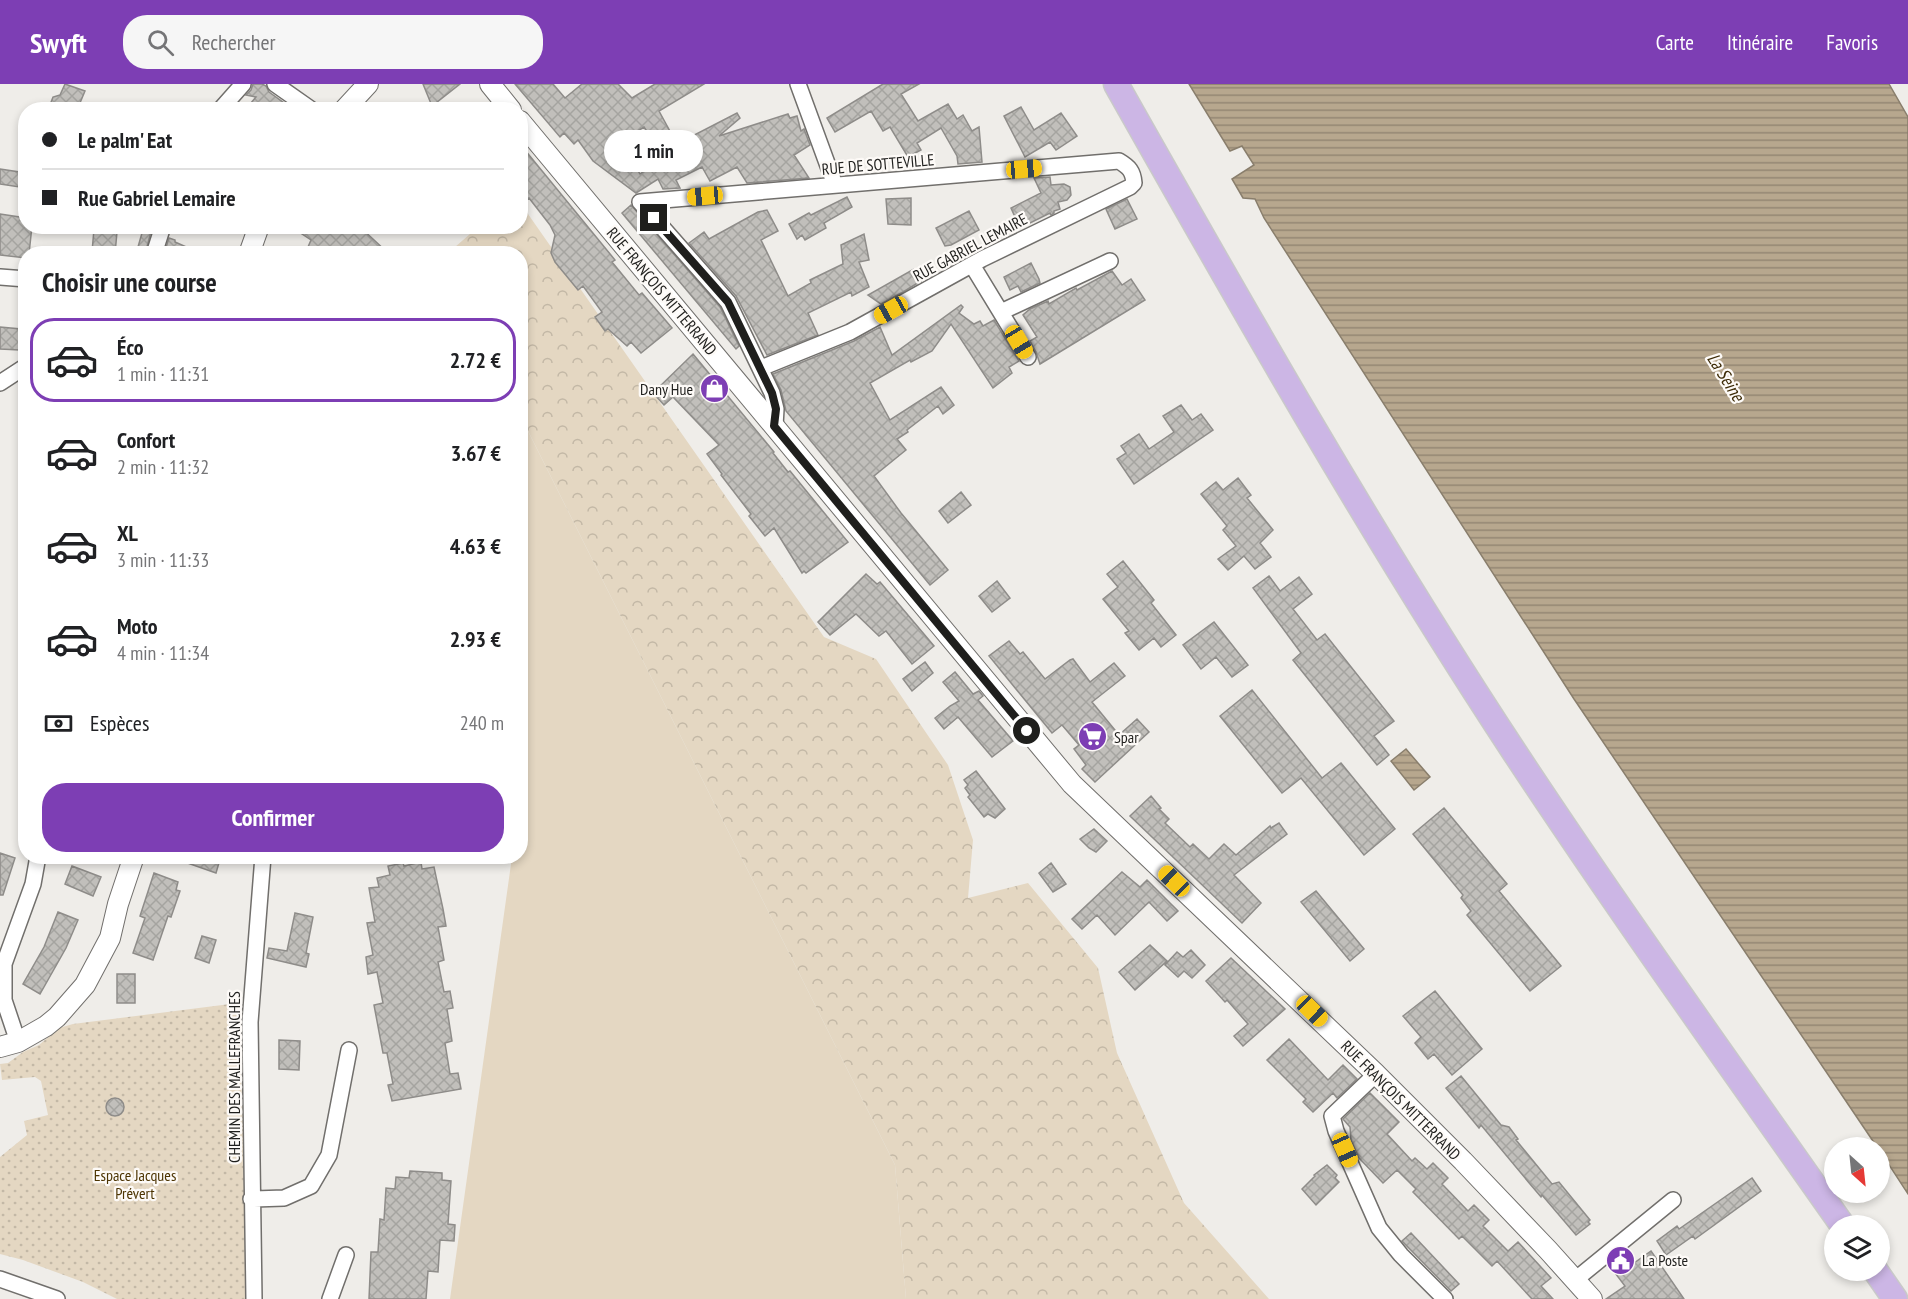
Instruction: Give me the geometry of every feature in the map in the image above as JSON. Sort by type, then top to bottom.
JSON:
[{"type":"main road","points":[[1116,84],[1319,440],[1431,622],[1590,864],[1835,1215]]},
{"type":"main road","points":[[1882,1281],[1894,1299]]},
{"type":"street","points":[[227,102],[243,84]]},
{"type":"street","points":[[275,84],[301,102]]},
{"type":"street","points":[[351,102],[368,84]]},
{"type":"street","points":[[490,84],[505,102]]},
{"type":"street","points":[[798,84],[834,185]]},
{"type":"street","name":"RUE FRANÇOIS MITTERRAND","points":[[528,130],[1072,784],[1376,1074],[1463,1161],[1592,1299]]},
{"type":"street","name":"RUE DE SOTTEVILLE","points":[[761,368],[728,302],[640,202],[1119,161],[1129,166],[1134,176],[1134,183],[1130,187]]},
{"type":"street","name":"RUE GABRIEL LEMAIRE","points":[[761,368],[850,332],[972,265],[1130,187]]},
{"type":"street","points":[[1001,312],[1110,261]]},
{"type":"street","points":[[972,265],[1028,357]]},
{"type":"street","points":[[0,277],[18,278]]},
{"type":"street","points":[[761,368],[776,409],[774,426]]},
{"type":"street","points":[[0,383],[18,371]]},
{"type":"street","points":[[37,864],[33,884],[4,964],[4,1000],[9,1044],[35,1033],[57,1017],[85,985],[110,938],[131,864]]},
{"type":"street","name":"CHEMIN DES MALLEFRANCHES","points":[[254,1299],[250,1022],[261,864]]},
{"type":"street","points":[[252,1199],[284,1198],[311,1186],[328,1155],[349,1050]]},
{"type":"street","points":[[1376,1074],[1332,1116],[1336,1131],[1379,1228],[1401,1256],[1445,1299]]},
{"type":"street","points":[[1575,1280],[1673,1200]]},
{"type":"street","points":[[330,1299],[346,1255]]},
{"type":"street","points":[[0,1279],[57,1299]]},
{"type":"green space","points":[[528,214],[824,637],[876,659],[948,765],[973,840],[968,898],[1028,883],[1098,968],[1117,1053],[1184,1203],[1269,1299],[906,1299],[895,1165],[528,431],[528,246],[456,246],[470,234],[528,234]]},
{"type":"green space","points":[[528,431],[895,1165],[906,1299],[450,1299],[511,864],[528,864]]},
{"type":"green space","name":"Espace Jacques Prévert","points":[[238,1003],[250,1299],[117,1299],[83,1282],[0,1254],[0,1157],[27,1135],[24,1121],[48,1115],[41,1081],[35,1077],[2,1080],[0,1064],[8,1063],[23,1052],[39,1045],[59,1028],[73,1024]]},
{"type":"water","name":"La Seine","points":[[1189,84],[1889,84],[1908,117],[1908,1194],[1890,1166],[1890,1137],[1870,1137],[1574,699],[1264,218],[1255,199],[1243,198],[1232,179],[1254,165],[1242,146],[1230,151]]},
{"type":"water","points":[[1406,749],[1430,777],[1414,790],[1391,761]]},
{"type":"building","points":[[65,84],[85,91],[80,102],[51,102],[53,97],[60,95]]},
{"type":"building","points":[[253,84],[262,84],[283,102],[252,102],[256,97],[246,95]]},
{"type":"building","points":[[423,84],[460,84],[437,102],[430,102]]},
{"type":"building","points":[[515,84],[553,84],[565,98],[582,84],[618,84],[632,98],[655,84],[704,84],[659,111],[677,144],[737,113],[740,118],[719,136],[788,114],[790,118],[797,116],[801,131],[804,129],[810,145],[794,155],[809,178],[747,183],[737,167],[710,181],[702,167],[676,180],[680,188],[663,189],[658,179],[636,193],[593,161],[578,140],[574,144],[564,133],[560,137]],"holes":[[[644,127],[663,157],[640,174],[620,142]]]},
{"type":"building","points":[[883,84],[919,84],[901,94],[918,121],[948,104],[957,119],[963,115],[972,131],[979,127],[982,162],[958,164],[957,156],[941,128],[917,143],[921,150],[908,157],[890,127],[883,131],[871,111],[835,132],[827,118]]},
{"type":"building","points":[[1021,107],[1034,130],[1061,113],[1077,136],[1056,150],[1050,142],[1025,157],[1004,116]]},
{"type":"building","points":[[528,154],[615,260],[612,262],[639,295],[642,293],[672,328],[641,353],[631,342],[627,346],[608,329],[605,331],[595,317],[602,312],[583,286],[578,290],[555,262],[551,253],[555,235],[529,198]]},
{"type":"building","points":[[0,169],[18,172],[18,187],[0,184]]},
{"type":"building","points":[[1050,177],[1051,185],[1064,184],[1070,187],[1071,195],[1067,200],[1058,202],[1060,209],[1051,215],[1050,213],[1020,228],[1011,208],[1041,193],[1034,178]]},
{"type":"building","points":[[847,197],[852,207],[824,223],[826,228],[805,240],[802,235],[797,239],[789,224]]},
{"type":"building","points":[[911,198],[911,225],[888,224],[886,199]]},
{"type":"building","points":[[1127,199],[1137,219],[1115,229],[1106,209]]},
{"type":"building","points":[[631,205],[720,307],[739,346],[736,349],[622,213]]},
{"type":"building","points":[[767,210],[778,231],[761,240],[788,296],[811,283],[810,280],[843,264],[841,245],[864,234],[869,260],[859,262],[869,287],[852,296],[851,292],[808,313],[818,335],[767,355],[736,296],[689,243],[704,232],[709,239],[758,212]]},
{"type":"building","points":[[969,211],[979,230],[945,246],[936,228]]},
{"type":"building","points":[[0,214],[18,217],[18,234],[31,234],[30,246],[18,246],[18,257],[0,255]]},
{"type":"building","points":[[94,234],[117,234],[116,246],[93,246]]},
{"type":"building","points":[[142,234],[150,234],[147,246],[138,246]]},
{"type":"building","points":[[302,234],[368,234],[380,246],[308,246],[311,240]]},
{"type":"building","points":[[169,238],[184,246],[166,246]]},
{"type":"building","points":[[1031,263],[1040,283],[1021,292],[1018,286],[1010,290],[1004,277]]},
{"type":"building","points":[[914,269],[921,281],[903,292],[881,304],[868,295]]},
{"type":"building","points":[[1112,271],[1122,285],[1131,279],[1145,300],[1040,364],[1030,341],[1037,337],[1023,315],[1030,309],[1048,301],[1049,304]]},
{"type":"building","points":[[961,305],[963,307],[959,313],[974,324],[980,321],[983,326],[994,320],[1019,361],[1009,367],[1012,373],[993,388],[951,324],[932,351],[911,362],[910,360],[870,383],[890,420],[941,387],[954,405],[943,414],[938,406],[907,430],[908,432],[897,439],[906,450],[874,476],[948,570],[930,585],[786,411],[781,390],[773,374],[854,341],[880,327],[892,355]]},
{"type":"building","points":[[0,327],[18,329],[18,350],[0,349]]},
{"type":"building","points":[[693,354],[848,542],[806,573],[804,571],[802,573],[774,528],[765,536],[721,475],[707,454],[719,445],[673,397],[664,405],[653,393]]},
{"type":"building","points":[[1181,405],[1192,420],[1201,414],[1213,430],[1134,484],[1117,459],[1126,453],[1121,446],[1139,434],[1149,449],[1174,432],[1163,416]]},
{"type":"building","points":[[1238,478],[1251,495],[1247,498],[1273,530],[1260,543],[1271,557],[1255,569],[1244,556],[1228,570],[1218,559],[1236,546],[1223,530],[1227,526],[1201,494],[1216,482],[1223,490]]},
{"type":"building","points":[[961,492],[971,505],[948,523],[939,511]]},
{"type":"building","points":[[1123,561],[1154,600],[1151,603],[1176,635],[1161,647],[1154,638],[1139,650],[1125,633],[1129,631],[1103,599],[1118,587],[1107,574]]},
{"type":"building","points":[[866,574],[877,584],[880,582],[934,646],[912,664],[886,631],[879,636],[856,614],[830,635],[818,622]]},
{"type":"building","points":[[1269,576],[1280,591],[1299,577],[1312,594],[1293,609],[1317,640],[1325,634],[1394,721],[1374,736],[1389,755],[1377,765],[1293,660],[1301,653],[1253,588]]},
{"type":"building","points":[[997,581],[1010,598],[992,612],[979,596]]},
{"type":"building","points":[[1214,622],[1248,665],[1232,677],[1216,657],[1201,669],[1183,645]]},
{"type":"building","points":[[1009,641],[1020,654],[1023,652],[1045,679],[1073,659],[1090,682],[1114,663],[1125,676],[1092,702],[1119,735],[1137,719],[1149,732],[1095,782],[1082,769],[1086,765],[1074,749],[1079,745],[1062,725],[1052,733],[989,656]]},
{"type":"building","points":[[925,662],[933,673],[912,691],[903,679]]},
{"type":"building","points":[[955,672],[973,694],[979,691],[983,696],[978,700],[1013,741],[992,757],[958,717],[944,729],[935,718],[959,701],[943,682]]},
{"type":"building","points":[[1252,690],[1322,778],[1341,763],[1395,829],[1364,855],[1301,778],[1282,793],[1220,716]]},
{"type":"building","points":[[976,771],[1005,809],[995,818],[988,814],[984,817],[968,797],[970,795],[965,788],[968,785],[964,780]]},
{"type":"building","points":[[1151,796],[1169,819],[1165,823],[1190,847],[1193,844],[1209,859],[1224,844],[1236,855],[1270,826],[1271,828],[1279,823],[1287,834],[1234,875],[1261,903],[1242,923],[1130,816]]},
{"type":"building","points":[[1444,808],[1507,884],[1499,891],[1561,966],[1530,991],[1467,915],[1471,911],[1461,898],[1463,895],[1413,834]]},
{"type":"building","points":[[1094,829],[1107,841],[1096,852],[1080,839]]},
{"type":"building","points":[[0,853],[15,858],[3,895],[0,895]]},
{"type":"building","points":[[1051,863],[1066,884],[1053,892],[1039,873]]},
{"type":"building","points":[[190,864],[219,864],[216,873]]},
{"type":"building","points":[[403,864],[404,866],[421,864],[422,869],[434,867],[446,926],[438,927],[444,960],[438,962],[444,992],[450,991],[453,1008],[447,1009],[452,1041],[445,1043],[450,1074],[458,1073],[461,1089],[392,1101],[388,1085],[393,1084],[387,1053],[383,1053],[374,1005],[383,1003],[377,972],[368,974],[366,957],[373,955],[367,923],[375,922],[369,888],[379,887],[377,878],[390,875],[388,866]]},
{"type":"building","points":[[72,866],[101,877],[93,896],[65,884]]},
{"type":"building","points":[[1122,872],[1140,887],[1147,880],[1178,911],[1167,921],[1149,902],[1115,935],[1097,915],[1082,929],[1072,919]]},
{"type":"building","points":[[154,873],[178,882],[176,890],[180,891],[171,917],[168,916],[153,960],[133,953],[145,918],[140,916]]},
{"type":"building","points":[[1316,891],[1364,949],[1350,961],[1301,902]]},
{"type":"building","points":[[58,912],[78,920],[66,948],[40,994],[23,984],[44,947]]},
{"type":"building","points":[[295,913],[313,917],[306,953],[309,954],[306,967],[267,958],[269,948],[287,951]]},
{"type":"building","points":[[202,936],[216,940],[209,963],[195,958]]},
{"type":"building","points":[[1150,945],[1167,961],[1135,990],[1119,972]]},
{"type":"building","points":[[1191,950],[1205,965],[1192,978],[1184,971],[1178,977],[1165,965],[1177,952],[1183,957]]},
{"type":"building","points":[[1231,958],[1285,1009],[1243,1046],[1234,1036],[1248,1024],[1206,981]]},
{"type":"building","points":[[117,974],[135,974],[135,1003],[117,1003]]},
{"type":"building","points":[[1435,991],[1482,1049],[1452,1075],[1434,1054],[1428,1059],[1415,1043],[1421,1037],[1403,1016]]},
{"type":"building","points":[[1289,1039],[1328,1080],[1343,1065],[1357,1079],[1337,1098],[1333,1093],[1313,1112],[1303,1102],[1306,1099],[1267,1060]]},
{"type":"building","points":[[279,1040],[300,1041],[299,1070],[279,1069]]},
{"type":"building","points":[[1461,1076],[1501,1125],[1509,1127],[1518,1139],[1516,1140],[1552,1184],[1559,1182],[1590,1220],[1588,1222],[1590,1224],[1576,1235],[1481,1125],[1479,1128],[1446,1088]]},
{"type":"building","points":[[1370,1093],[1399,1122],[1387,1134],[1412,1161],[1415,1158],[1427,1169],[1433,1163],[1448,1178],[1442,1184],[1468,1211],[1474,1205],[1489,1220],[1483,1226],[1508,1251],[1518,1242],[1551,1278],[1541,1286],[1553,1299],[1532,1299],[1497,1261],[1492,1266],[1462,1236],[1459,1239],[1413,1192],[1416,1189],[1397,1170],[1383,1183],[1359,1158],[1351,1140],[1350,1127],[1343,1119]]},
{"type":"building","points":[[111,1098],[119,1098],[124,1103],[122,1114],[111,1116],[106,1111],[106,1103]]},
{"type":"building","points":[[1327,1165],[1337,1175],[1335,1178],[1339,1182],[1316,1205],[1302,1189]]},
{"type":"building","points":[[410,1171],[442,1173],[442,1180],[451,1181],[448,1224],[455,1225],[454,1241],[440,1240],[438,1272],[428,1271],[426,1299],[369,1299],[371,1252],[378,1252],[380,1219],[384,1220],[386,1188],[395,1189],[396,1177],[409,1178]]},
{"type":"building","points":[[1752,1178],[1761,1191],[1695,1239],[1693,1236],[1666,1255],[1657,1241],[1677,1226],[1679,1229]]},
{"type":"building","points":[[1411,1233],[1459,1284],[1451,1291],[1402,1241]]},
{"type":"building","points":[[1651,1251],[1684,1299],[1606,1299],[1625,1286],[1609,1265],[1625,1252],[1634,1263]]},
{"type":"place","name":"Dany Hue","points":[[714,389]]},
{"type":"place","name":"Spar","points":[[1093,737]]},
{"type":"place","name":"La Poste","points":[[1621,1260]]},
{"type":"route","points":[[654,218],[728,302],[772,393],[776,409],[774,426],[1027,731]]}]
